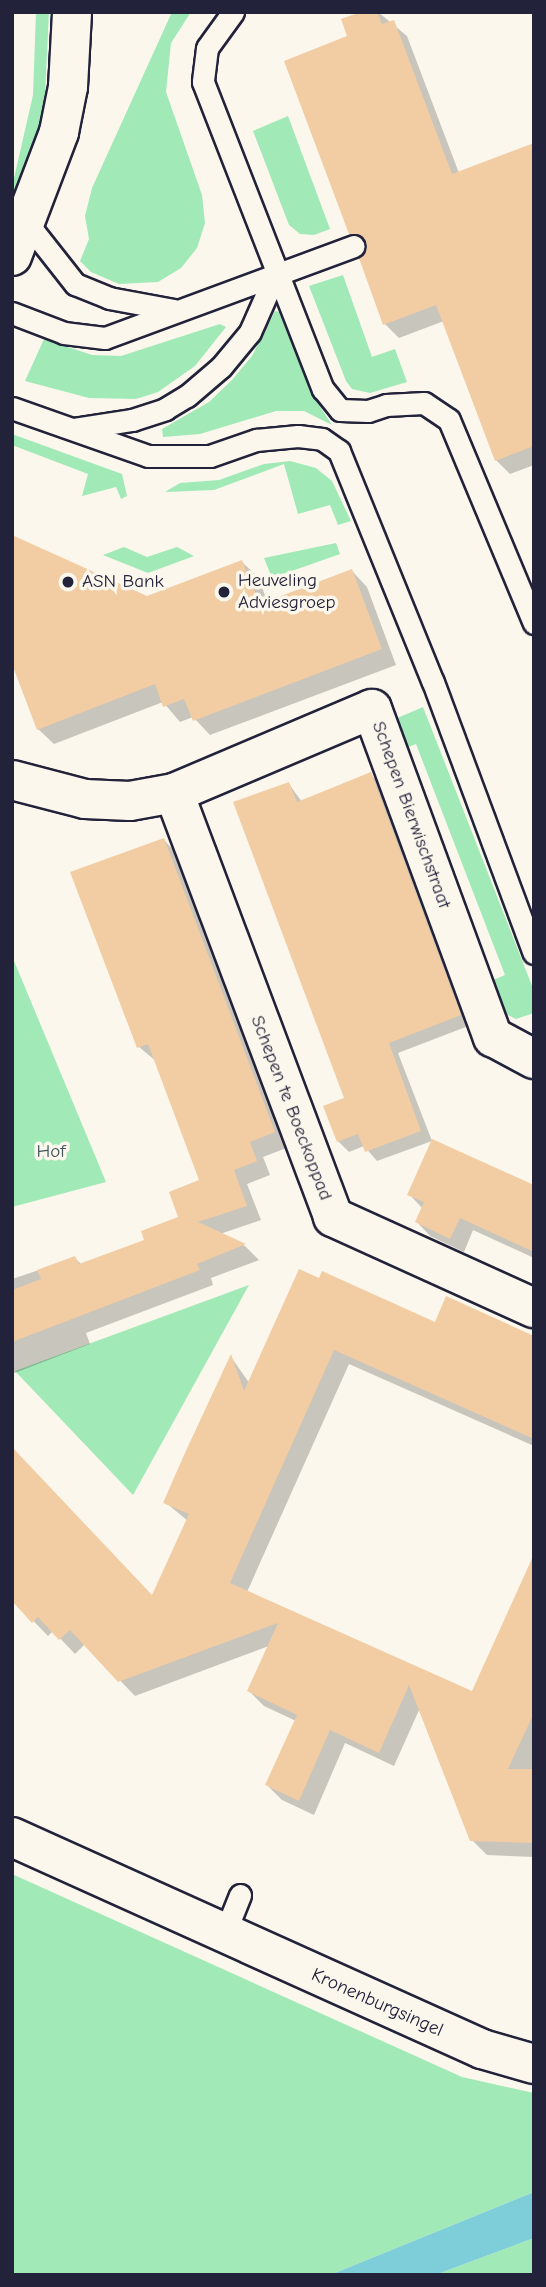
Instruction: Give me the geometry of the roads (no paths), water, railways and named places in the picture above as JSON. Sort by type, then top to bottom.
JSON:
[{"type":"street","points":[[20,240],[59,132],[68,87],[72,12]]},
{"type":"street","name":"Schepen Bierwischstraat","points":[[12,780],[85,799],[130,800],[174,793],[372,709],[494,1037],[534,1059]]},
{"type":"street","name":"Schepen te Boeckoppad","points":[[174,793],[333,1217],[534,1308]]},
{"type":"street","name":"Kronenburgsingel","points":[[12,1837],[223,1935],[482,2049],[534,2064]]},
{"type":"lane","points":[[233,12],[207,48],[203,82],[323,388],[340,410],[424,403],[449,420],[534,623]]},
{"type":"lane","points":[[20,240],[75,284],[109,298],[174,310]]},
{"type":"lane","points":[[12,313],[87,339],[121,333],[174,310],[354,246]]},
{"type":"lane","points":[[69,429],[132,420],[165,410],[187,396],[221,367],[250,332],[276,273]]},
{"type":"lane","points":[[12,408],[148,456],[176,459],[210,456],[284,436],[322,439],[339,451],[433,682],[534,953]]},
{"type":"lane","points":[[223,1935],[240,1895]]},
{"type":"water","points":[[534,2192],[534,2238],[435,2275],[330,2275]]},
{"type":"place","name":"ASN Bank","points":[[68,582]]},
{"type":"place","name":"Heuveling Adviesgroep","points":[[224,592]]},
{"type":"park label","name":"Hof","points":[[51,1152]]}]
